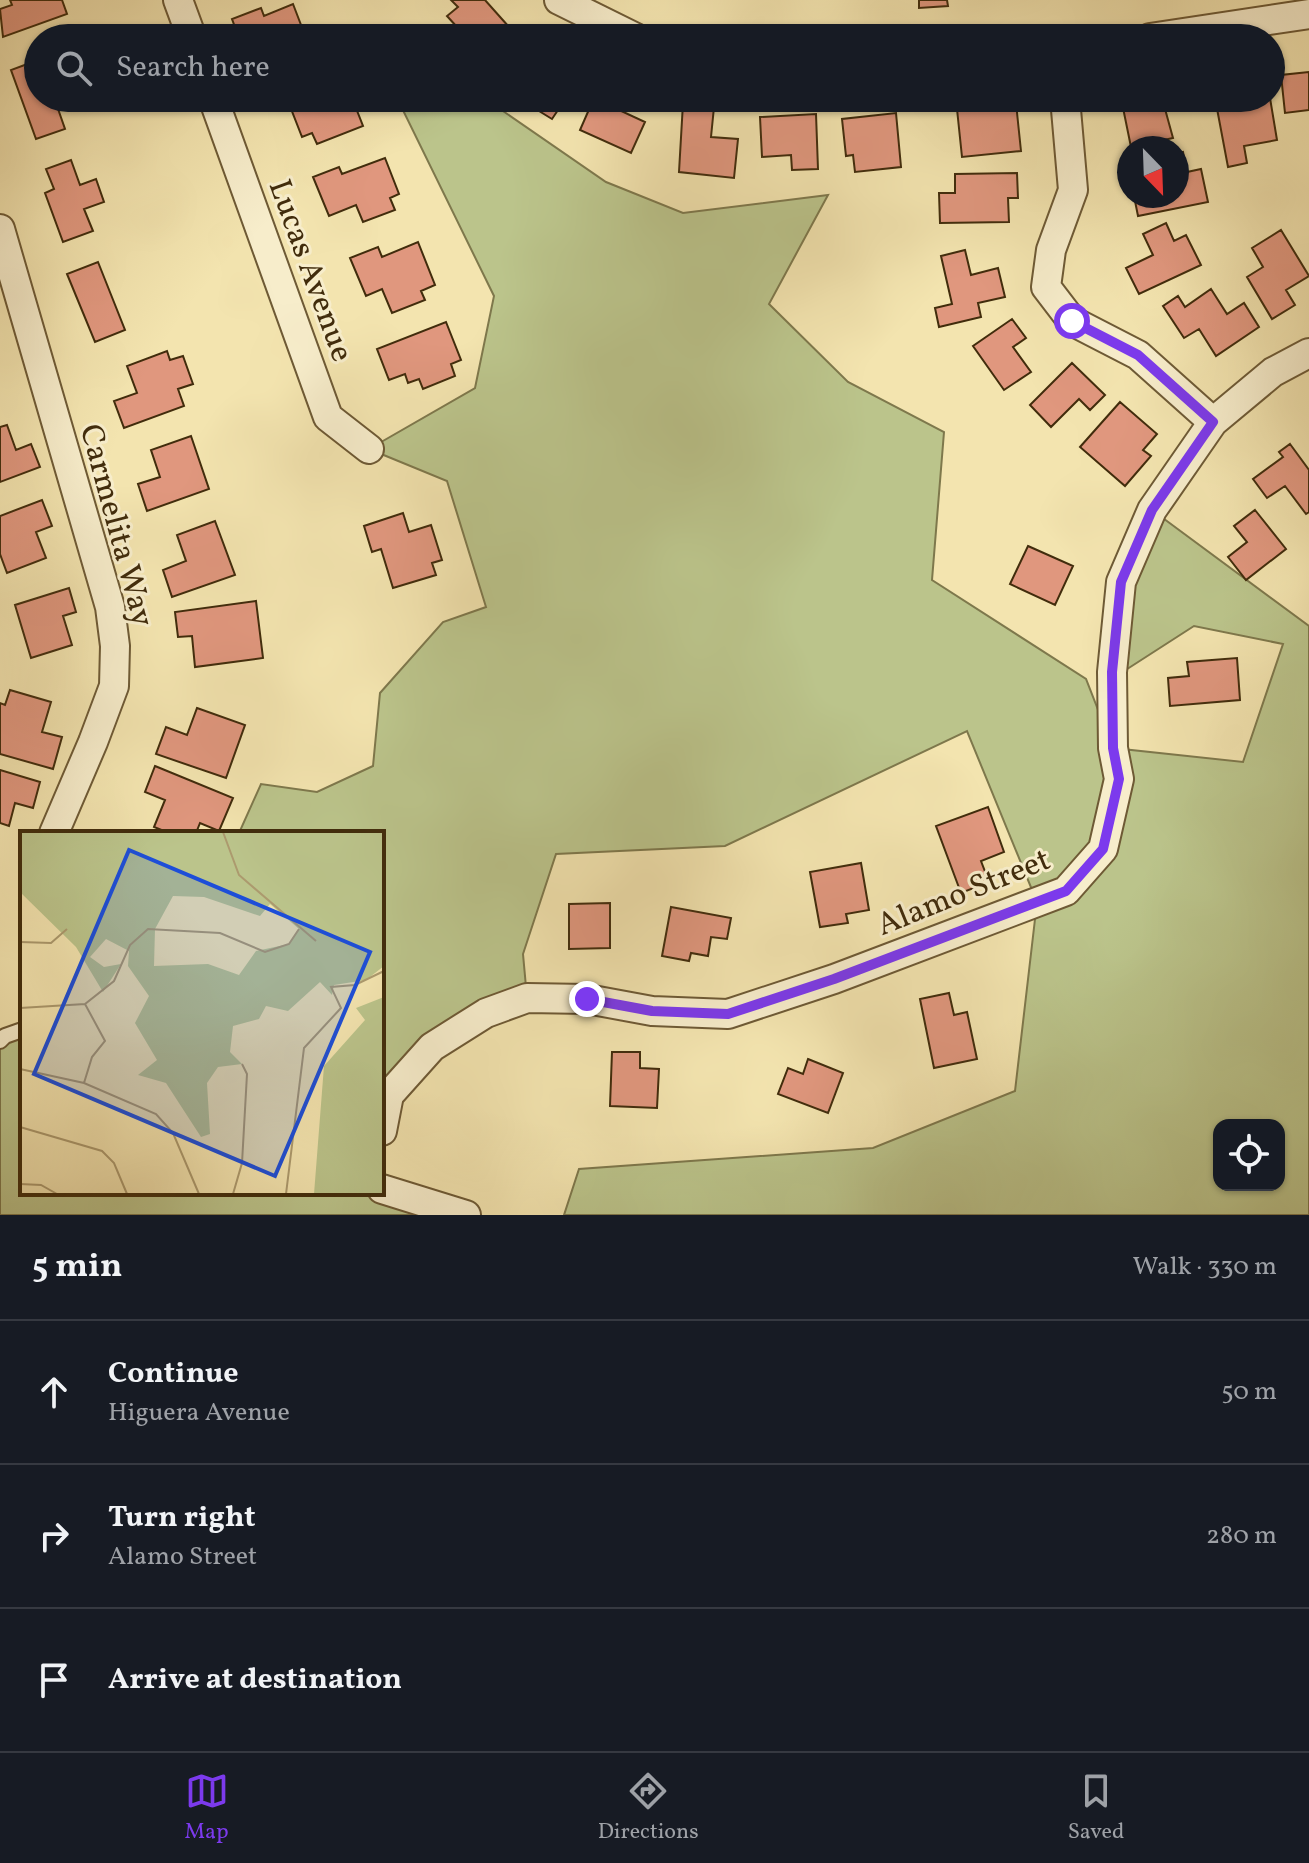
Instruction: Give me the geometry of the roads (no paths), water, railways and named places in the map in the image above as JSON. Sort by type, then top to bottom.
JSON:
[{"type":"street","points":[[178,0],[187,24]]},
{"type":"street","points":[[559,0],[608,24]]},
{"type":"street","points":[[1243,24],[1309,14]]},
{"type":"street","name":"Lucas Avenue","points":[[218,112],[328,417],[369,449]]},
{"type":"street","points":[[1066,112],[1073,190],[1051,250],[1046,287],[1072,321],[1138,355],[1213,422]]},
{"type":"street","name":"Carmelita Way","points":[[0,229],[110,607],[115,646],[114,686],[55,831]]},
{"type":"street","name":"Alamo Street","points":[[384,1121],[389,1095],[432,1047],[486,1013],[527,998],[587,999],[652,1011],[728,1014],[834,979],[1066,891],[1103,849],[1119,779],[1113,748],[1112,672],[1121,582],[1152,510],[1213,422],[1273,372],[1309,353]]},
{"type":"street","points":[[384,1190],[466,1215]]},
{"type":"lane","points":[[0,1041],[20,1031]]}]
